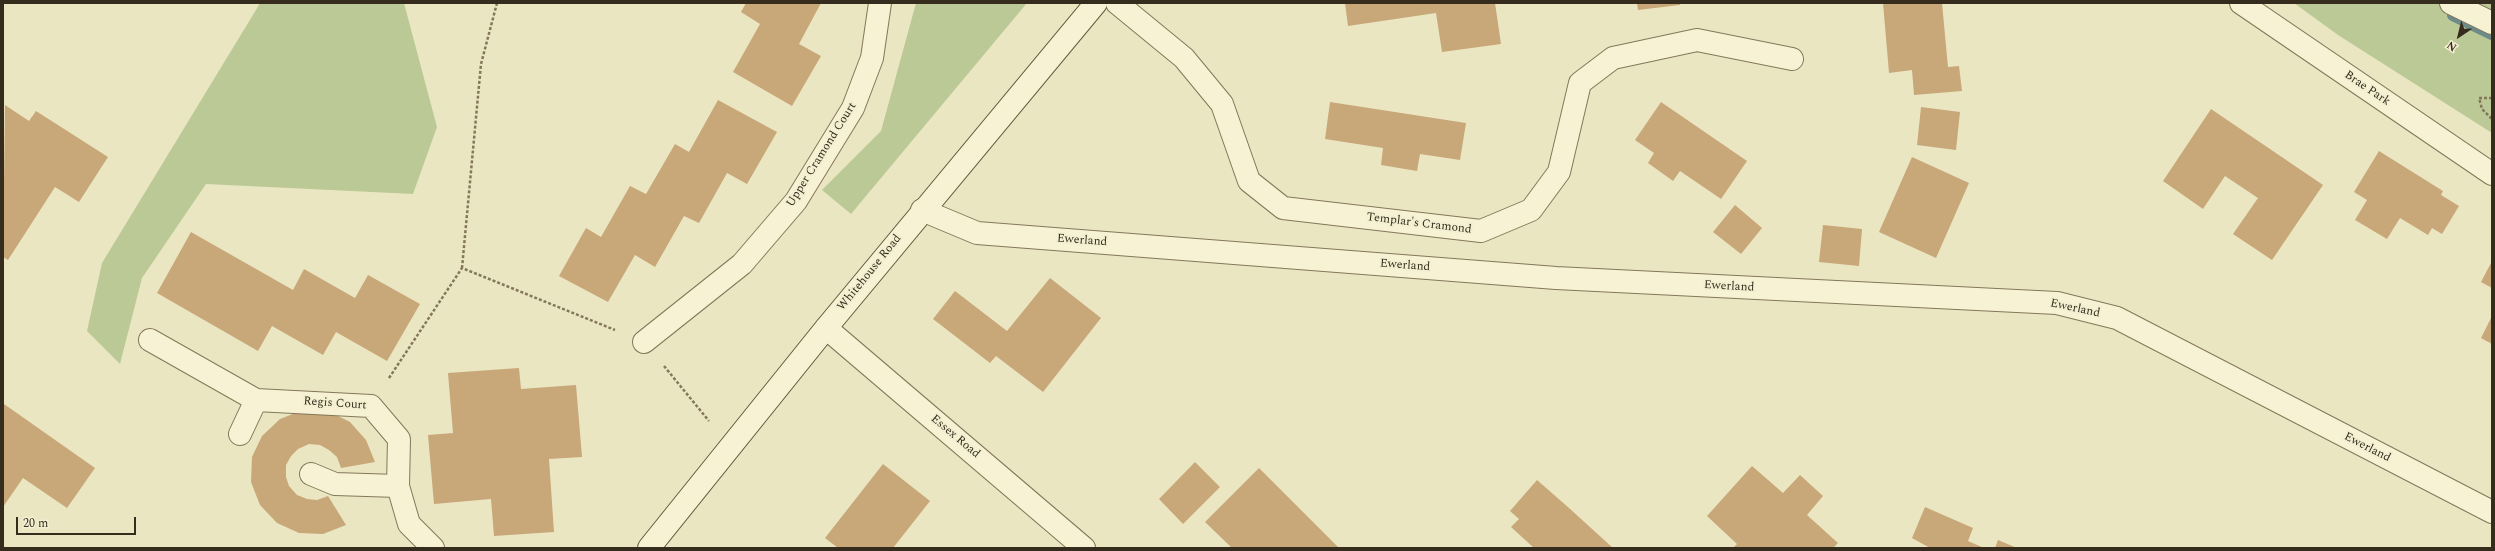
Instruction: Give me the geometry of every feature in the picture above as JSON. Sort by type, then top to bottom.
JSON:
[{"type":"street","name":"Upper Cramond Court","points":[[644,342],[742,264],[796,201],[853,108],[872,58],[880,3]]},
{"type":"street","name":"Whitehouse Road","points":[[649,548],[922,210],[1096,3]]},
{"type":"street","name":"Templar's Cramond","points":[[1117,3],[1184,58],[1222,104],[1249,181],[1283,208],[1481,231],[1531,210],[1559,172],[1580,83],[1613,58],[1697,40],[1792,59]]},
{"type":"street","name":"Brae Park","points":[[2241,3],[2492,174]]},
{"type":"street","points":[[2451,3],[2492,23]]},
{"type":"street","name":"Ewerland","points":[[922,210],[977,233],[1556,278],[2057,303],[2117,318],[2492,512]]},
{"type":"street","name":"Essex Road","points":[[826,328],[1084,548]]},
{"type":"street","name":"Regis Court","points":[[150,340],[256,400],[371,406],[399,439],[398,486],[409,524],[433,548]]},
{"type":"street","points":[[240,434],[256,400]]},
{"type":"street","points":[[311,474],[335,484],[398,486]]},
{"type":"path","points":[[371,406],[462,268],[481,64],[497,3]]},
{"type":"path","points":[[2492,98],[2479,98],[2482,109],[2492,119]]},
{"type":"path","points":[[462,268],[644,342],[730,446]]},
{"type":"green space","points":[[258,3],[404,3],[437,127],[413,194],[206,184],[142,278],[120,364],[87,331],[102,263],[259,5]]},
{"type":"green space","points":[[916,3],[1027,3],[851,214],[822,190],[881,131]]},
{"type":"green space","points":[[2294,3],[2492,3],[2492,133],[2338,35]]},
{"type":"building","points":[[746,3],[821,3],[799,44],[821,56],[792,106],[733,72],[760,24],[741,12]]},
{"type":"building","points":[[1345,3],[1495,3],[1501,44],[1442,52],[1436,13],[1348,26]]},
{"type":"building","points":[[1637,3],[1680,3],[1680,5],[1638,10]]},
{"type":"building","points":[[1883,3],[1942,3],[1948,67],[1959,66],[1962,91],[1914,95],[1912,70],[1889,73]]},
{"type":"building","points":[[718,100],[777,132],[747,184],[727,173],[699,223],[684,216],[655,267],[635,255],[608,302],[559,276],[586,228],[601,237],[630,186],[646,194],[675,144],[689,152]]},
{"type":"building","points":[[1330,102],[1466,123],[1460,160],[1420,154],[1417,171],[1381,165],[1383,148],[1325,139]]},
{"type":"building","points":[[1661,102],[1747,161],[1721,199],[1680,171],[1673,181],[1648,163],[1654,153],[1635,140]]},
{"type":"building","points":[[5,105],[29,121],[36,111],[108,157],[79,202],[55,187],[8,260],[3,257]]},
{"type":"building","points":[[1921,107],[1960,112],[1956,150],[1917,145]]},
{"type":"building","points":[[2211,109],[2323,185],[2272,260],[2233,234],[2258,198],[2225,176],[2203,209],[2163,181]]},
{"type":"building","points":[[2379,151],[2443,191],[2441,195],[2459,206],[2442,234],[2432,228],[2428,235],[2400,218],[2387,239],[2355,220],[2367,200],[2354,192]]},
{"type":"building","points":[[1912,157],[1969,183],[1936,258],[1879,232]]},
{"type":"building","points":[[1735,205],[1762,228],[1741,254],[1713,232]]},
{"type":"building","points":[[1823,225],[1862,229],[1859,266],[1819,262]]},
{"type":"building","points":[[191,232],[293,290],[304,269],[355,298],[368,275],[420,304],[387,361],[336,332],[323,355],[272,326],[258,351],[157,293]]},
{"type":"building","points":[[2492,261],[2492,288],[2481,282]]},
{"type":"building","points":[[1050,278],[1101,318],[1043,392],[996,356],[990,363],[933,319],[955,291],[1007,331]]},
{"type":"building","points":[[2492,316],[2492,344],[2481,338]]},
{"type":"building","points":[[519,368],[521,389],[576,385],[582,457],[549,459],[554,532],[494,536],[491,499],[434,504],[428,435],[453,433],[448,373]]},
{"type":"building","points":[[4,404],[95,468],[67,508],[23,478],[3,507]]},
{"type":"building","points":[[303,410],[328,411],[350,422],[366,440],[375,462],[341,468],[337,457],[329,450],[320,445],[309,444],[298,449],[291,456],[286,465],[286,477],[289,486],[297,495],[307,499],[317,500],[328,496],[346,525],[323,534],[299,533],[277,523],[260,505],[251,482],[252,457],[262,436],[280,419]]},
{"type":"building","points":[[1195,462],[1220,487],[1183,524],[1159,499]]},
{"type":"building","points":[[883,464],[930,501],[893,548],[838,548],[825,538]]},
{"type":"building","points":[[1752,466],[1783,493],[1800,475],[1823,496],[1807,515],[1838,543],[1833,548],[1733,548],[1737,544],[1707,516]]},
{"type":"building","points":[[1259,468],[1339,548],[1232,548],[1205,522]]},
{"type":"building","points":[[1537,480],[1613,548],[1534,548],[1511,527],[1519,519],[1510,511]]},
{"type":"building","points":[[1925,507],[1973,528],[1968,541],[1984,548],[1930,548],[1912,538]]},
{"type":"building","points":[[1998,540],[2017,548],[1995,548]]},
{"type":"waterway","points":[[2453,15],[2492,34]]}]
